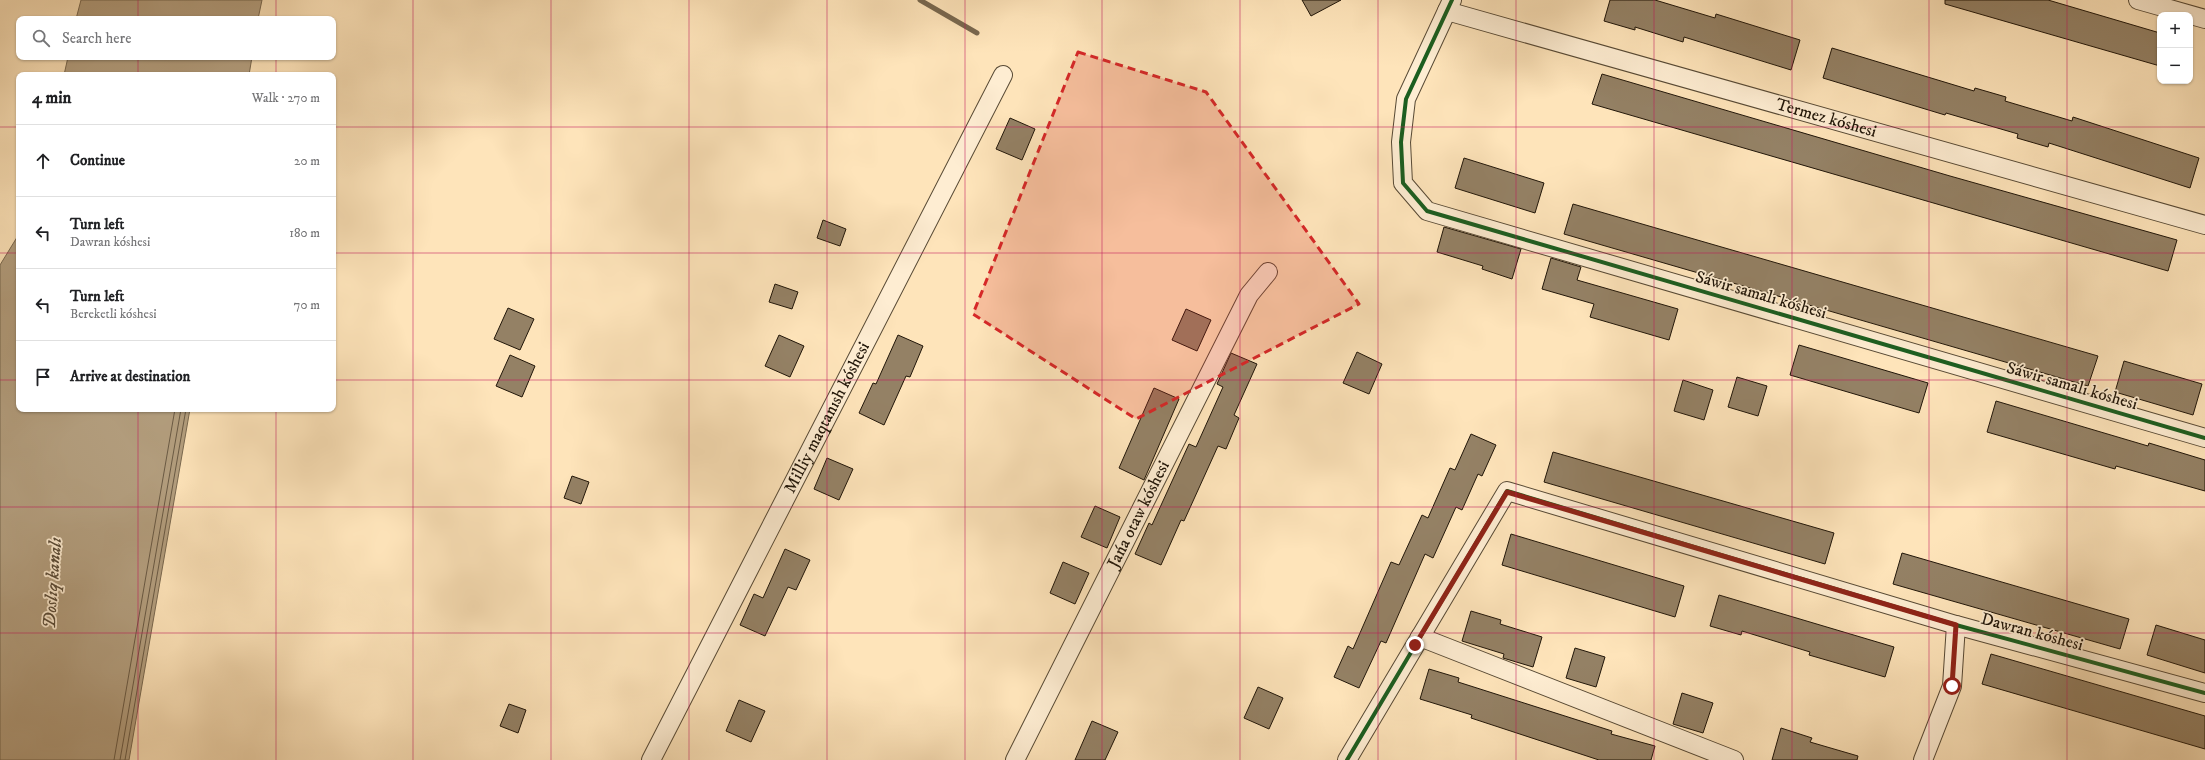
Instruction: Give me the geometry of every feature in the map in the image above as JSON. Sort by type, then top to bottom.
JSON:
[{"type":"street","points":[[2138,0],[2205,19]]},
{"type":"street","name":"Sáwir samalı kóshesi","points":[[1449,5],[1406,99],[1401,142],[1403,183],[1427,211],[2205,438]]},
{"type":"street","name":"Termez kóshesi","points":[[1449,5],[2205,225]]},
{"type":"street","name":"Milliy maqtanısh kóshesi","points":[[651,760],[1004,76]]},
{"type":"street","name":"Jańa otaw kóshesi","points":[[1015,760],[1249,295],[1268,272]]},
{"type":"street","name":"Dawran kóshesi","points":[[1420,636],[1507,492],[1956,625],[2205,693]]},
{"type":"street","points":[[1923,760],[1952,686],[1956,625]]},
{"type":"street","points":[[1347,760],[1420,636],[1734,760]]},
{"type":"highlighted area","points":[[1078,52],[1206,92],[1359,304],[1136,419],[973,314]]},
{"type":"water","points":[[81,0],[262,0],[259,16],[77,16]]},
{"type":"water","points":[[67,60],[252,60],[250,72],[65,72]]},
{"type":"water","name":"Doslıq kanalı","points":[[16,239],[16,412],[189,412],[129,760],[0,760],[0,265]]},
{"type":"building","points":[[1302,0],[1341,0],[1311,16]]},
{"type":"building","points":[[1610,0],[1655,0],[1715,18],[1716,14],[1800,40],[1791,70],[1684,37],[1683,42],[1635,27],[1635,30],[1604,21]]},
{"type":"building","points":[[1945,0],[2048,0],[2157,32],[2157,65],[1945,4]]},
{"type":"building","points":[[1832,48],[1974,91],[1975,88],[2006,97],[2005,101],[2072,121],[2073,117],[2199,158],[2190,188],[2049,143],[2048,147],[2017,138],[2018,134],[1946,113],[1945,115],[1823,78]]},
{"type":"building","points":[[1602,74],[1950,176],[2177,240],[2168,271],[1592,104]]},
{"type":"building","points":[[1010,118],[1035,129],[1022,160],[996,149]]},
{"type":"building","points":[[1464,158],[1544,183],[1535,213],[1455,188]]},
{"type":"building","points":[[1573,204],[2098,356],[2088,386],[1564,234]]},
{"type":"building","points":[[823,220],[846,229],[840,246],[817,238]]},
{"type":"building","points":[[1444,227],[1521,249],[1512,279],[1482,269],[1483,266],[1437,252]]},
{"type":"building","points":[[1551,258],[1581,267],[1577,280],[1678,309],[1669,340],[1590,317],[1594,304],[1542,289]]},
{"type":"building","points":[[775,284],[798,292],[792,309],[769,302]]},
{"type":"building","points":[[508,308],[534,319],[520,350],[494,339]]},
{"type":"building","points":[[1186,309],[1211,320],[1197,351],[1172,340]]},
{"type":"building","points":[[779,335],[804,346],[790,377],[765,366]]},
{"type":"building","points":[[898,335],[923,346],[910,377],[906,376],[884,425],[859,413],[873,383],[876,384]]},
{"type":"building","points":[[1799,345],[1928,383],[1919,413],[1790,375]]},
{"type":"building","points":[[1357,352],[1382,364],[1369,394],[1343,383]]},
{"type":"building","points":[[1231,353],[1257,364],[1234,415],[1239,418],[1226,449],[1218,446],[1184,521],[1181,520],[1161,565],[1135,554],[1149,523],[1152,525],[1189,444],[1196,447],[1223,387],[1217,384]]},
{"type":"building","points":[[510,355],[535,366],[522,397],[496,386]]},
{"type":"building","points":[[2124,361],[2202,384],[2193,415],[2115,392]]},
{"type":"building","points":[[1737,377],[1767,386],[1758,416],[1728,407]]},
{"type":"building","points":[[1683,380],[1713,390],[1704,420],[1674,411]]},
{"type":"building","points":[[1154,388],[1179,399],[1144,480],[1119,468]]},
{"type":"building","points":[[1996,401],[2148,446],[2149,443],[2205,460],[2205,491],[2116,466],[2115,469],[1987,432]]},
{"type":"building","points":[[1471,434],[1496,445],[1482,476],[1478,474],[1462,510],[1456,507],[1433,558],[1425,554],[1386,643],[1381,641],[1359,688],[1334,677],[1348,646],[1353,649],[1391,562],[1399,565],[1422,515],[1428,518],[1450,468],[1455,470]]},
{"type":"building","points":[[1553,452],[1834,533],[1825,564],[1544,482]]},
{"type":"building","points":[[827,458],[853,469],[839,500],[814,489]]},
{"type":"building","points":[[572,476],[589,482],[581,504],[564,498]]},
{"type":"building","points":[[1095,506],[1120,517],[1107,548],[1081,537]]},
{"type":"building","points":[[1511,534],[1684,586],[1675,617],[1502,565]]},
{"type":"building","points":[[785,549],[810,560],[796,590],[788,587],[765,636],[740,625],[754,594],[763,598]]},
{"type":"building","points":[[1902,553],[2129,619],[2120,649],[1893,584]]},
{"type":"building","points":[[1063,562],[1089,573],[1075,604],[1050,593]]},
{"type":"building","points":[[1719,595],[1894,647],[1885,677],[1809,655],[1810,652],[1742,631],[1741,635],[1710,626]]},
{"type":"building","points":[[1471,611],[1501,620],[1500,624],[1542,637],[1533,667],[1503,658],[1504,654],[1462,641]]},
{"type":"building","points":[[2156,625],[2205,640],[2205,673],[2147,655]]},
{"type":"building","points":[[1575,648],[1605,657],[1596,687],[1566,678]]},
{"type":"building","points":[[1991,654],[2205,716],[2205,749],[1982,684]]},
{"type":"building","points":[[1429,669],[1459,678],[1458,682],[1612,731],[1611,734],[1655,746],[1651,760],[1599,760],[1471,718],[1472,715],[1420,699]]},
{"type":"building","points":[[1258,687],[1283,698],[1269,729],[1244,718]]},
{"type":"building","points":[[1682,693],[1713,703],[1703,733],[1673,724]]},
{"type":"building","points":[[739,700],[765,711],[751,742],[726,731]]},
{"type":"building","points":[[509,704],[526,710],[518,733],[500,726]]},
{"type":"building","points":[[1092,721],[1118,732],[1105,760],[1075,760]]},
{"type":"building","points":[[1781,728],[1812,738],[1810,742],[1858,756],[1857,760],[1772,760]]},
{"type":"waterway","points":[[920,0],[977,33]]},
{"type":"cycle path","points":[[1452,0],[1406,99],[1401,142],[1403,183],[1427,211],[2205,438]]},
{"type":"cycle path","points":[[1347,760],[1507,491],[1956,625],[2205,693]]},
{"type":"route","points":[[1415,645],[1507,492],[1956,625],[1952,686]]}]
